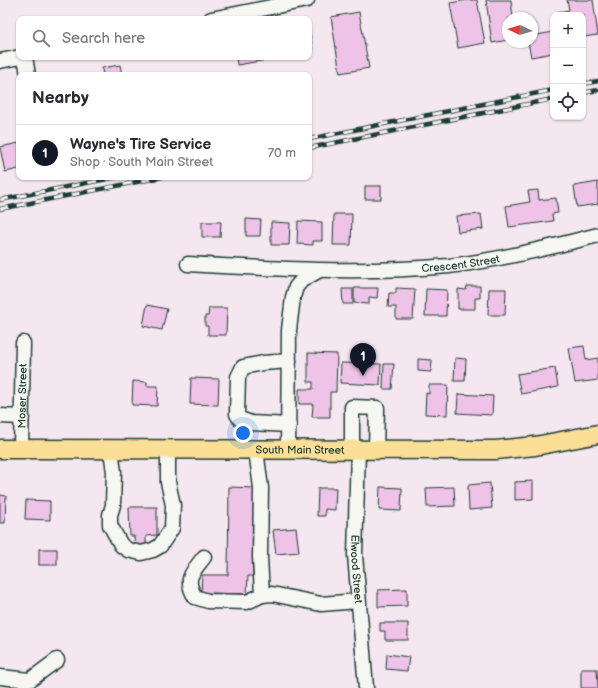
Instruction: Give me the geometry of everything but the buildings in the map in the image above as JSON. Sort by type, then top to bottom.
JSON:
[{"type":"main road","name":"South Main Street","points":[[0,449],[496,450],[535,446],[598,434]]},
{"type":"street","points":[[226,16],[307,0]]},
{"type":"street","points":[[0,61],[16,58]]},
{"type":"street","points":[[26,60],[28,72]]},
{"type":"street","name":"Crescent Street","points":[[188,264],[320,270],[450,266],[525,254],[598,235]]},
{"type":"street","name":"Crescent Street","points":[[288,450],[289,330],[294,292],[302,280],[320,270]]},
{"type":"street","name":"Moser Street","points":[[21,449],[23,343]]},
{"type":"street","points":[[289,361],[263,363],[243,367],[238,377],[237,414],[240,419],[252,423],[289,425]]},
{"type":"street","name":"Elwood Street","points":[[366,688],[355,555],[355,450],[352,407],[377,408],[376,450]]},
{"type":"street","points":[[0,416],[22,416]]},
{"type":"street","points":[[111,450],[114,472],[113,504],[110,515],[110,525],[121,545],[128,550],[141,553],[153,550],[160,546],[172,528],[173,505],[168,482],[168,450]]},
{"type":"street","points":[[256,450],[261,488],[260,557],[262,595]]},
{"type":"street","points":[[204,557],[190,576],[190,587],[195,597],[208,601],[247,602],[262,595],[272,594],[321,604],[358,601]]},
{"type":"street","points":[[0,677],[30,680],[57,660]]},
{"type":"railway","points":[[586,83],[598,81]]},
{"type":"railway","points":[[586,92],[598,90]]},
{"type":"railway","points":[[312,138],[550,91]]},
{"type":"railway","points":[[312,147],[550,100]]},
{"type":"railway","points":[[0,200],[102,180]]},
{"type":"railway","points":[[0,209],[147,180]]},
{"type":"place","name":"Wayne's Tire Service","points":[[363,376]]}]
